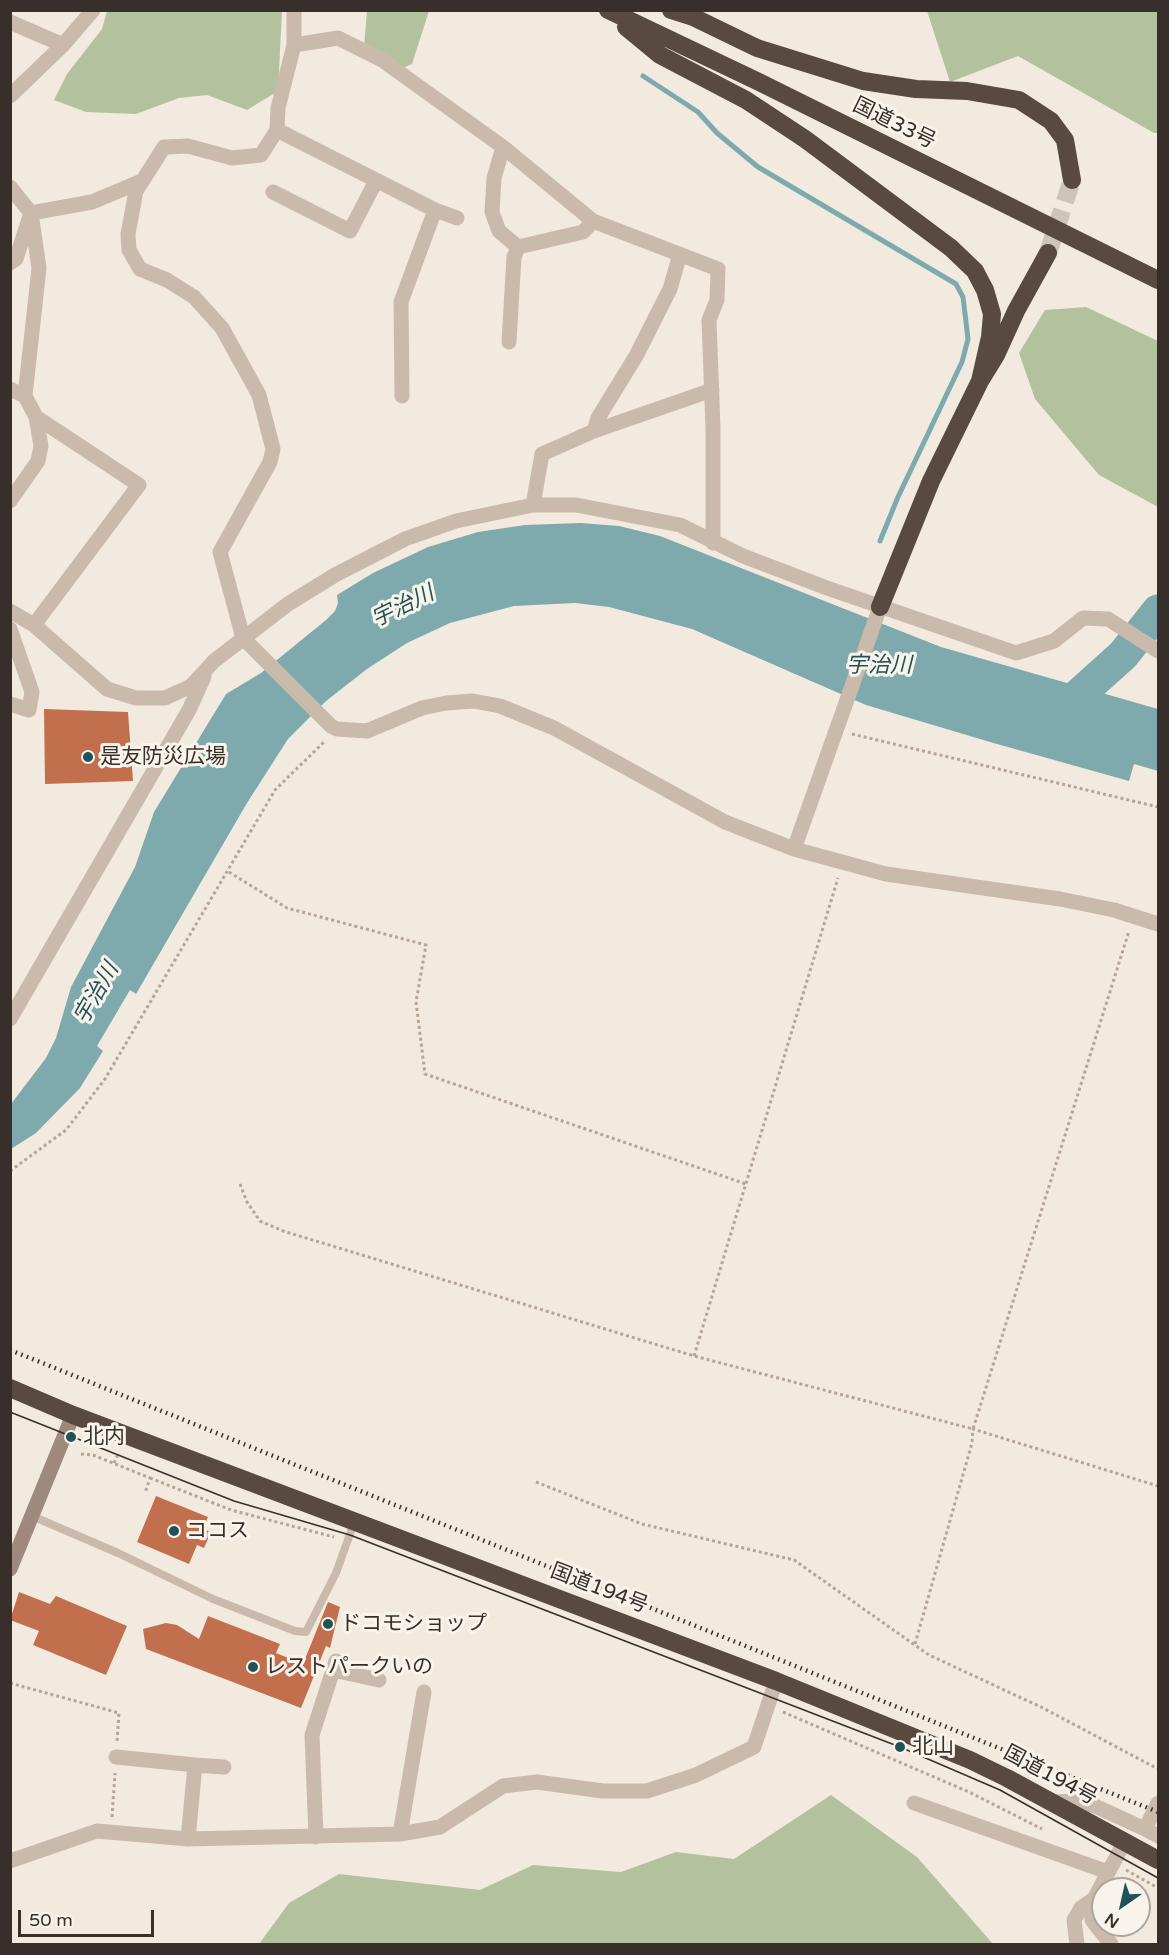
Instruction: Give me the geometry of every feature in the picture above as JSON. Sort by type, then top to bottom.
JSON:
[{"type":"highway","name":"国道33号","points":[[607,10],[759,82],[1158,280]]},
{"type":"highway","points":[[607,10],[660,55],[746,100],[805,139],[951,248],[975,271],[985,290],[992,314],[990,337],[980,381]]},
{"type":"highway","points":[[671,10],[757,48],[863,81],[916,89],[978,92],[1019,100],[1051,121],[1065,140],[1072,180]]},
{"type":"highway","points":[[880,607],[927,492],[980,381],[996,356],[1016,311],[1048,253]]},
{"type":"highway","name":"国道194号","points":[[10,1388],[73,1415],[776,1681],[970,1760],[1054,1802],[1158,1860]]},
{"type":"street","points":[[10,96],[63,45],[93,10]]},
{"type":"street","points":[[294,10],[294,45],[278,108],[277,130],[261,155],[232,158],[188,146],[164,147],[136,191],[128,234],[129,250],[133,261],[140,269],[167,280],[194,297],[222,328],[260,395],[273,449],[270,462],[220,552],[243,638],[254,650],[334,728],[367,731],[422,708],[446,703],[473,701],[500,706],[554,728],[725,822],[794,849],[886,874],[1060,899],[1134,915],[1158,924]]},
{"type":"street","points":[[10,22],[63,45]]},
{"type":"street","points":[[294,45],[338,38],[382,60],[503,147],[593,221],[718,269],[717,300],[709,320],[713,543]]},
{"type":"street","points":[[277,130],[435,210],[457,218]]},
{"type":"street","points":[[503,147],[494,178],[492,212],[499,231],[518,247]]},
{"type":"street","points":[[31,213],[92,202],[142,181]]},
{"type":"street","points":[[273,192],[350,231],[376,181]]},
{"type":"street","points":[[10,187],[31,213],[39,268],[25,396],[36,417],[41,446],[39,461],[10,501]]},
{"type":"street","points":[[402,396],[401,302],[435,210]]},
{"type":"street","points":[[12,259],[31,213]]},
{"type":"street","points":[[518,247],[583,232],[593,221]]},
{"type":"street","points":[[509,342],[514,257],[518,247]]},
{"type":"street","points":[[594,431],[598,418],[636,356],[670,289],[680,254]]},
{"type":"street","points":[[10,389],[25,396]]},
{"type":"street","points":[[533,505],[542,454],[594,431],[712,390]]},
{"type":"street","points":[[34,625],[139,485],[36,417]]},
{"type":"street","points":[[10,611],[34,625],[100,683],[129,697],[149,700],[165,698],[191,686],[214,661],[288,604],[335,575],[405,539],[456,521],[533,505],[576,505],[680,525],[713,543],[880,607],[1016,653],[1054,641],[1083,618],[1108,619],[1158,651]]},
{"type":"street","points":[[794,849],[880,607]]},
{"type":"street","points":[[10,629],[32,692],[30,710],[10,704]]},
{"type":"street","points":[[10,1019],[214,661]]},
{"type":"street","points":[[11,1569],[73,1415]]},
{"type":"street","points":[[316,1837],[312,1735],[334,1665],[379,1680]]},
{"type":"street","points":[[10,1861],[98,1831],[188,1839],[400,1834],[440,1827],[503,1786],[537,1782],[603,1791],[648,1791],[696,1776],[754,1747],[776,1681]]},
{"type":"street","points":[[400,1834],[424,1692]]},
{"type":"street","points":[[116,1757],[224,1767]]},
{"type":"street","points":[[188,1839],[195,1765]]},
{"type":"street","points":[[1054,1802],[1077,1801],[1095,1806],[1152,1832],[1158,1803]]},
{"type":"street","points":[[914,1803],[1111,1867]]},
{"type":"street","points":[[1106,1877],[1125,1841]]},
{"type":"street","points":[[1077,1944],[1074,1920],[1081,1908],[1091,1901]]},
{"type":"lane","points":[[32,1516],[118,1553],[213,1599],[295,1631],[306,1632],[336,1573],[355,1520]]},
{"type":"path","points":[[837,725],[1158,807]]},
{"type":"path","points":[[10,1172],[66,1130],[105,1080],[275,790],[334,728]]},
{"type":"path","points":[[694,1356],[842,863]]},
{"type":"path","points":[[229,872],[288,908],[426,945],[416,1002],[425,1074],[746,1184]]},
{"type":"path","points":[[915,1645],[972,1443],[973,1429],[1134,915]]},
{"type":"path","points":[[240,1184],[247,1202],[260,1221],[283,1232],[694,1356],[973,1429],[1158,1486]]},
{"type":"path","points":[[114,1463],[119,1452],[127,1454]]},
{"type":"path","points":[[81,1454],[93,1455],[231,1510],[348,1541]]},
{"type":"path","points":[[145,1493],[150,1478]]},
{"type":"path","points":[[536,1482],[642,1524],[794,1560],[929,1655],[1042,1708],[1158,1770]]},
{"type":"path","points":[[10,1683],[119,1713],[112,1832]]},
{"type":"path","points":[[768,1705],[969,1792],[1044,1830]]},
{"type":"path","points":[[1111,1867],[1158,1888]]},
{"type":"green space","points":[[107,11],[282,11],[278,91],[247,110],[207,95],[179,98],[136,114],[86,112],[54,100],[67,74],[102,29]]},
{"type":"green space","points":[[367,11],[429,11],[412,64],[403,68],[364,46]]},
{"type":"green space","points":[[927,11],[1158,11],[1158,133],[1154,133],[1018,56],[950,82]]},
{"type":"green space","points":[[1086,307],[1158,341],[1158,507],[1099,475],[1035,399],[1019,353],[1045,310]]},
{"type":"green space","points":[[831,1795],[917,1857],[993,1944],[259,1944],[289,1903],[339,1874],[480,1890],[533,1865],[621,1872],[676,1852],[734,1859]]},
{"type":"water","name":"宇治川","points":[[581,523],[619,526],[660,536],[941,647],[1158,709],[1158,771],[1134,764],[1129,781],[866,705],[692,629],[609,607],[575,603],[514,606],[450,623],[407,643],[367,669],[326,701],[288,739],[247,803],[136,994],[130,990],[97,1046],[103,1051],[80,1088],[36,1133],[11,1149],[11,1104],[46,1058],[56,1038],[71,987],[135,867],[154,812],[226,694],[261,673],[326,620],[335,611],[338,603],[337,595],[373,573],[428,547],[478,532],[525,525]]},
{"type":"building","name":"是友防災広場","points":[[44,709],[128,712],[133,781],[45,784]]},
{"type":"building","name":"ココス","points":[[156,1496],[208,1517],[203,1529],[211,1532],[204,1548],[197,1545],[189,1564],[137,1542]]},
{"type":"building","points":[[19,1592],[50,1604],[56,1596],[127,1626],[106,1675],[33,1645],[39,1631],[10,1620]]},
{"type":"building","points":[[328,1602],[340,1607],[330,1648],[326,1646],[301,1708],[146,1649],[143,1629],[166,1623],[177,1625],[199,1639],[208,1616],[280,1644],[276,1653],[303,1664]]},
{"type":"waterway","points":[[643,76],[698,112],[717,133],[758,167],[956,284],[963,297],[968,339],[962,362],[898,497],[880,541]]},
{"type":"waterway","points":[[1053,718],[1123,655],[1158,611]]},
{"type":"tunnel","points":[[1048,253],[1072,180]]},
{"type":"tram line","points":[[10,1412],[234,1501],[350,1535],[900,1747],[1000,1790],[1158,1878]]},
{"type":"railway","points":[[10,1350],[1158,1812]]},
{"type":"place","name":"是友防災広場","points":[[88,757]]},
{"type":"place","name":"北内","points":[[71,1437]]},
{"type":"place","name":"ココス","points":[[174,1531]]},
{"type":"place","name":"ドコモショップ","points":[[328,1624]]},
{"type":"place","name":"レストパークいの","points":[[253,1667]]},
{"type":"place","name":"北山","points":[[900,1747]]}]
